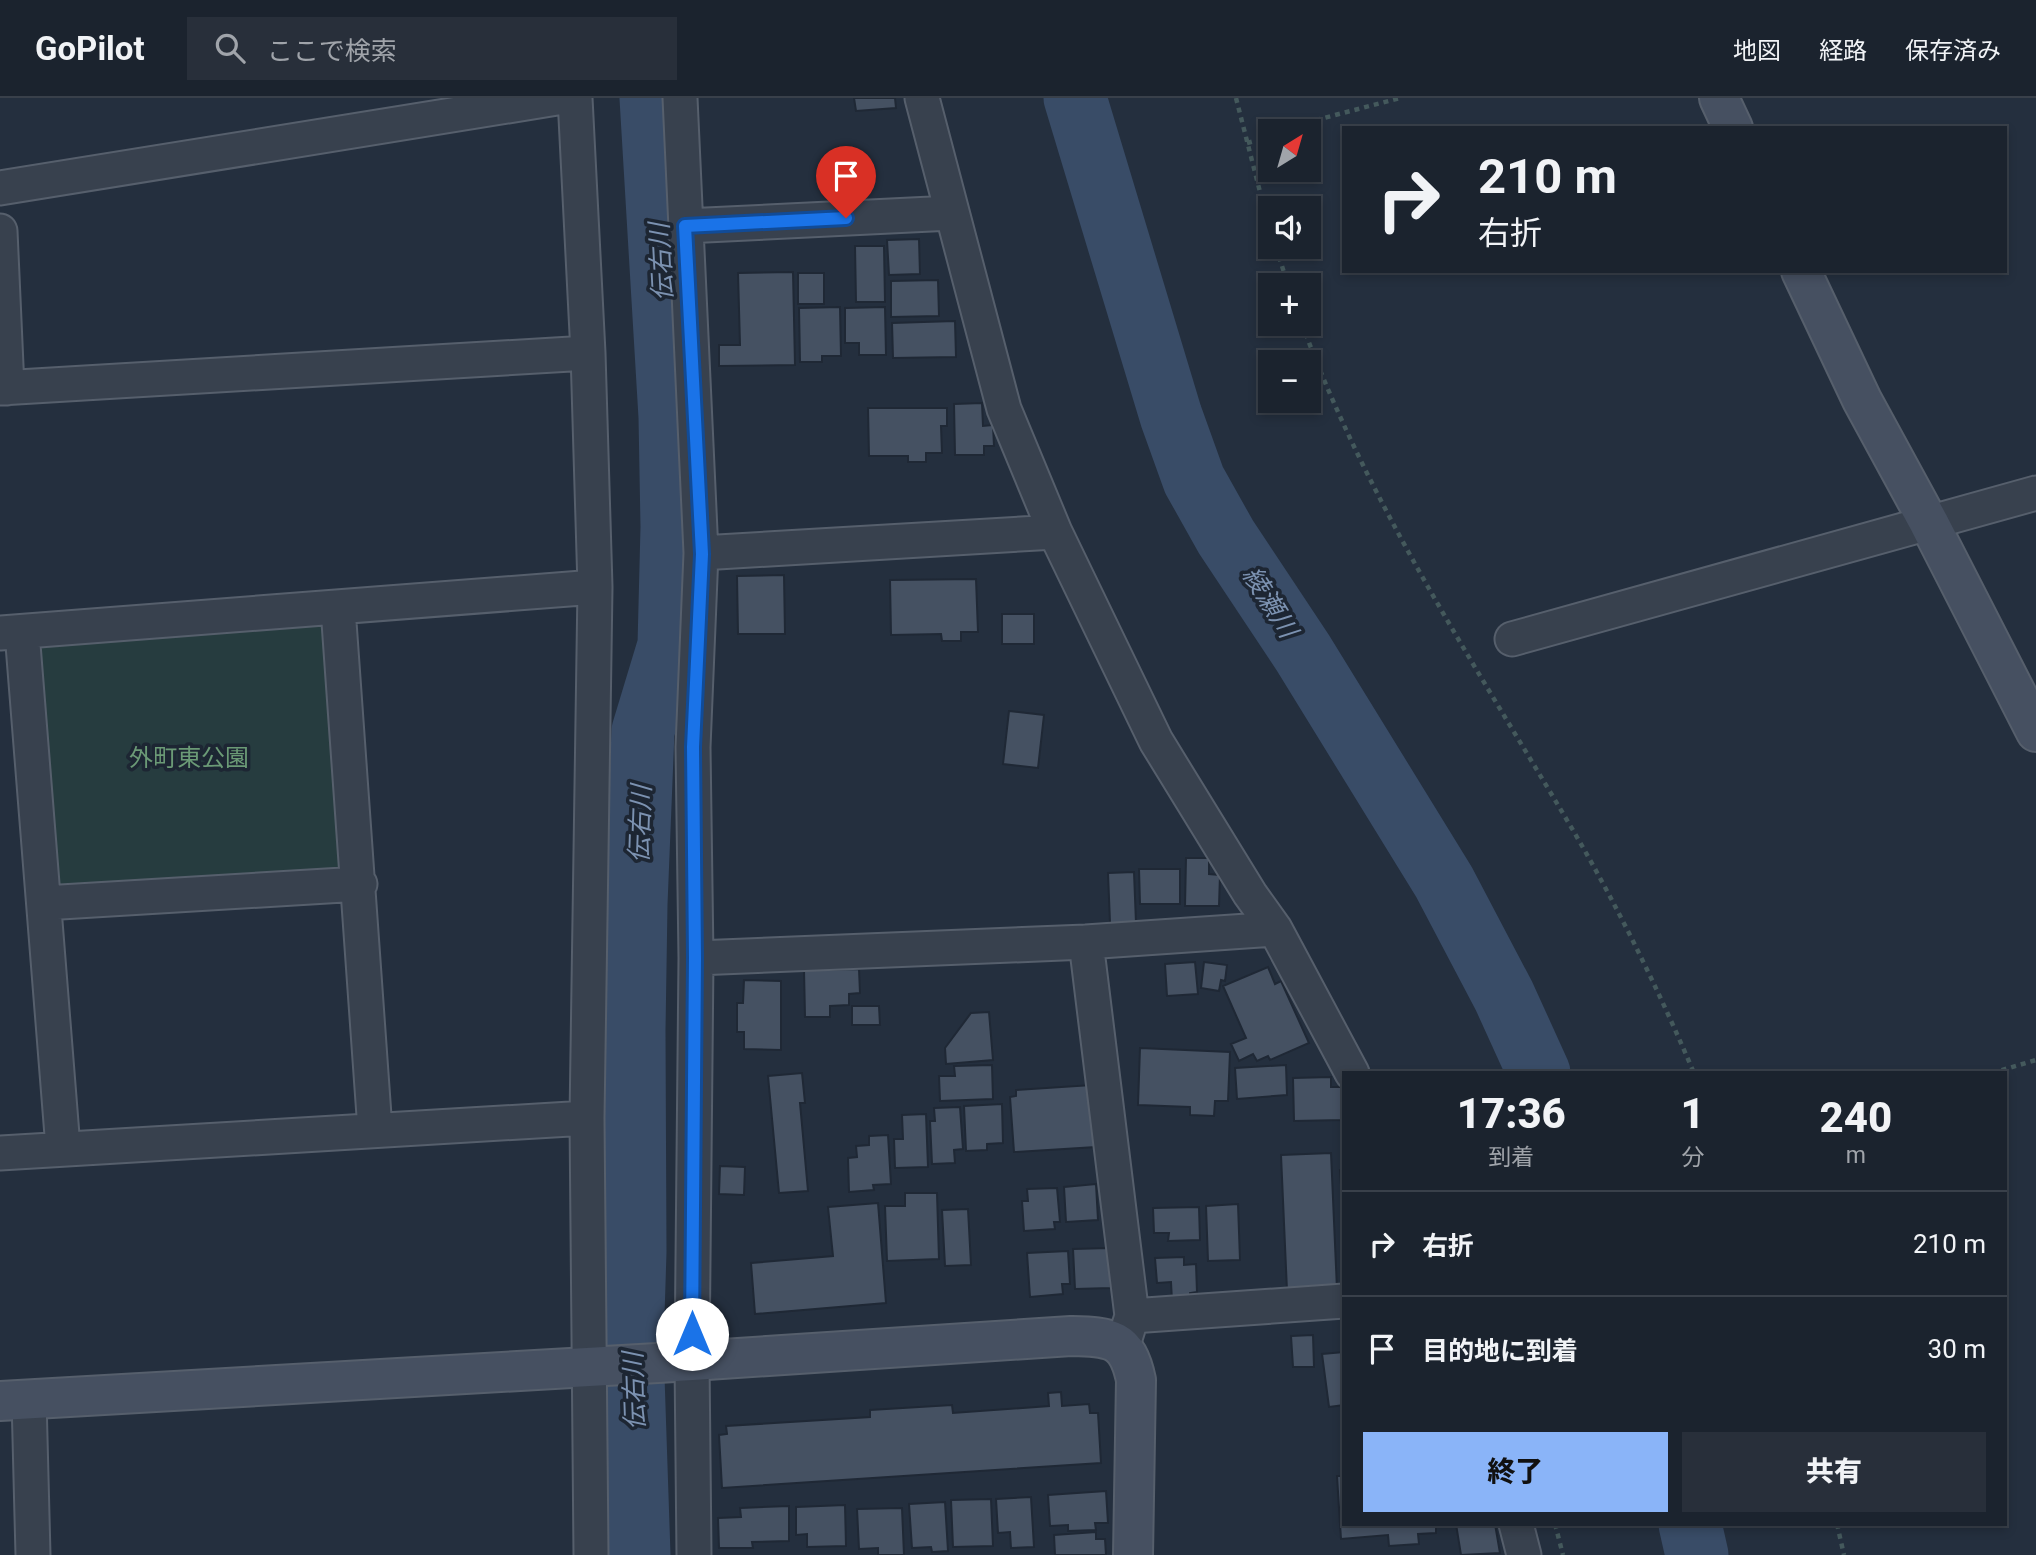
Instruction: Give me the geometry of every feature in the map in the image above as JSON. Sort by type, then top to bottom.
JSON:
[{"type":"street","points":[[0,188],[557,98]]},
{"type":"street","points":[[575,98],[588,353],[595,587],[587,1118],[596,1366],[591,1555]]},
{"type":"street","points":[[680,98],[702,554],[693,747],[695,958],[679,1361],[694,1555]]},
{"type":"street","points":[[922,98],[1004,409],[1055,532],[1156,741],[1250,894],[1275,929],[1351,1071]]},
{"type":"street","points":[[1719,98],[1732,126]]},
{"type":"street","points":[[685,226],[952,213]]},
{"type":"street","points":[[0,232],[3,388],[588,353]]},
{"type":"street","points":[[1802,273],[1862,400],[1929,523],[2036,732]]},
{"type":"street","points":[[1512,639],[2036,493]]},
{"type":"street","points":[[702,554],[1055,532]]},
{"type":"street","points":[[63,1148],[44,903],[11,632],[595,587]]},
{"type":"street","points":[[338,608],[360,884],[375,1130]]},
{"type":"street","points":[[44,903],[360,884]]},
{"type":"street","points":[[695,958],[1086,942],[1275,929]]},
{"type":"street","points":[[1086,942],[1127,1332],[1136,1380],[1133,1555]]},
{"type":"street","points":[[0,1153],[587,1118]]},
{"type":"street","points":[[33,1555],[15,1400],[1071,1336],[1105,1337],[1342,1301]]},
{"type":"street","points":[[1517,1526],[1524,1555]]},
{"type":"path","points":[[1236,98],[1261,196]]},
{"type":"path","points":[[1320,119],[1400,98]]},
{"type":"path","points":[[1247,143],[1258,140]]},
{"type":"path","points":[[1307,336],[1340,419],[1414,565],[1574,833],[1619,915],[1694,1071]]},
{"type":"path","points":[[1999,1071],[2036,1060]]},
{"type":"path","points":[[1556,1526],[1563,1555]]},
{"type":"path","points":[[1837,1526],[1844,1555]]},
{"type":"green space","name":"外町東公園","points":[[315,622],[328,632],[341,866],[330,878],[52,887],[37,650],[49,637]]},
{"type":"building","points":[[854,98],[895,98],[896,108],[856,111]]},
{"type":"building","points":[[919,239],[920,274],[889,275],[887,240]]},
{"type":"building","points":[[855,246],[884,246],[885,302],[856,302]]},
{"type":"building","points":[[793,272],[795,365],[719,366],[719,345],[740,345],[738,273]]},
{"type":"building","points":[[798,273],[824,273],[824,304],[798,304]]},
{"type":"building","points":[[938,280],[939,316],[891,317],[891,281]]},
{"type":"building","points":[[840,307],[841,356],[822,356],[822,362],[800,362],[799,308]]},
{"type":"building","points":[[885,307],[886,355],[859,355],[859,343],[845,343],[845,308]]},
{"type":"building","points":[[955,321],[956,357],[893,358],[892,323]]},
{"type":"building","points":[[982,403],[983,426],[993,425],[994,446],[984,446],[984,455],[955,455],[954,404]]},
{"type":"building","points":[[868,408],[947,408],[947,426],[941,426],[942,453],[926,453],[926,462],[908,462],[908,456],[869,456]]},
{"type":"building","points":[[784,575],[785,634],[738,634],[737,576]]},
{"type":"building","points":[[976,579],[978,632],[961,632],[961,641],[942,641],[941,634],[891,635],[890,580]]},
{"type":"building","points":[[1002,614],[1034,614],[1034,644],[1002,644]]},
{"type":"building","points":[[1009,711],[1044,715],[1038,768],[1003,764]]},
{"type":"building","points":[[1186,858],[1209,858],[1209,874],[1220,875],[1219,906],[1185,906]]},
{"type":"building","points":[[1139,869],[1180,869],[1180,904],[1140,904]]},
{"type":"building","points":[[1134,872],[1136,923],[1110,923],[1108,873]]},
{"type":"building","points":[[1195,962],[1198,994],[1167,996],[1165,964]]},
{"type":"building","points":[[1204,962],[1227,965],[1225,981],[1221,980],[1219,991],[1201,988]]},
{"type":"building","points":[[1268,967],[1275,984],[1281,981],[1309,1043],[1270,1060],[1268,1056],[1257,1061],[1253,1054],[1239,1061],[1231,1044],[1246,1038],[1223,986]]},
{"type":"building","points":[[859,969],[860,993],[849,994],[849,1005],[830,1006],[830,1017],[805,1017],[804,970]]},
{"type":"building","points":[[744,980],[781,981],[781,1050],[744,1049],[744,1032],[737,1032],[737,1003],[743,1003]]},
{"type":"building","points":[[852,1006],[879,1006],[880,1025],[852,1025]]},
{"type":"building","points":[[989,1012],[993,1060],[946,1064],[945,1048],[971,1013]]},
{"type":"building","points":[[1140,1048],[1230,1052],[1228,1101],[1215,1101],[1214,1116],[1190,1115],[1190,1107],[1138,1105]]},
{"type":"building","points":[[992,1065],[993,1099],[940,1101],[939,1076],[955,1076],[954,1066]]},
{"type":"building","points":[[1286,1065],[1287,1095],[1237,1099],[1235,1068]]},
{"type":"building","points":[[802,1073],[805,1103],[800,1103],[808,1191],[779,1193],[768,1076]]},
{"type":"building","points":[[1331,1077],[1331,1087],[1342,1087],[1342,1120],[1294,1121],[1293,1078]]},
{"type":"building","points":[[1092,1085],[1096,1147],[1014,1152],[1010,1097],[1016,1096],[1016,1090]]},
{"type":"building","points":[[1002,1104],[1003,1143],[987,1144],[987,1150],[966,1151],[964,1106]]},
{"type":"building","points":[[960,1107],[963,1149],[954,1150],[955,1163],[932,1164],[930,1121],[935,1121],[934,1108]]},
{"type":"building","points":[[926,1114],[928,1167],[895,1168],[894,1139],[903,1139],[902,1115]]},
{"type":"building","points":[[888,1135],[891,1184],[873,1185],[874,1190],[849,1192],[848,1158],[857,1157],[856,1146],[869,1145],[869,1136]]},
{"type":"building","points":[[1331,1153],[1337,1289],[1287,1291],[1281,1155]]},
{"type":"building","points":[[720,1166],[745,1167],[744,1195],[719,1194]]},
{"type":"building","points":[[1096,1184],[1098,1220],[1066,1222],[1064,1187]]},
{"type":"building","points":[[1057,1188],[1060,1222],[1054,1222],[1055,1229],[1024,1231],[1022,1201],[1028,1201],[1027,1189]]},
{"type":"building","points":[[905,1193],[937,1193],[939,1259],[887,1261],[885,1206],[905,1206]]},
{"type":"building","points":[[878,1203],[886,1303],[755,1314],[751,1263],[833,1256],[828,1207]]},
{"type":"building","points":[[1238,1204],[1240,1260],[1208,1261],[1206,1206]]},
{"type":"building","points":[[1199,1207],[1200,1240],[1168,1241],[1169,1233],[1154,1233],[1153,1208]]},
{"type":"building","points":[[968,1209],[971,1265],[945,1266],[942,1210]]},
{"type":"building","points":[[1109,1248],[1111,1288],[1075,1289],[1073,1249]]},
{"type":"building","points":[[1068,1251],[1070,1284],[1062,1284],[1063,1294],[1030,1297],[1027,1253]]},
{"type":"building","points":[[1184,1257],[1184,1265],[1196,1264],[1197,1292],[1190,1293],[1190,1300],[1172,1301],[1171,1282],[1157,1283],[1155,1258]]},
{"type":"building","points":[[1313,1335],[1314,1367],[1293,1367],[1291,1336]]},
{"type":"building","points":[[1342,1352],[1342,1405],[1329,1407],[1322,1354]]},
{"type":"building","points":[[1061,1392],[1062,1406],[1089,1404],[1090,1413],[1098,1413],[1101,1463],[722,1488],[719,1435],[727,1434],[726,1426],[870,1417],[870,1410],[952,1405],[953,1413],[1049,1406],[1048,1393]]},
{"type":"building","points":[[1337,1476],[1342,1476],[1342,1526],[1436,1526],[1436,1533],[1418,1534],[1419,1544],[1389,1546],[1388,1535],[1341,1539]]},
{"type":"building","points":[[1106,1491],[1108,1523],[1095,1523],[1096,1530],[1068,1531],[1068,1525],[1050,1526],[1048,1495]]},
{"type":"building","points":[[1031,1497],[1034,1547],[1011,1548],[1010,1532],[998,1533],[996,1499]]},
{"type":"building","points":[[991,1499],[993,1546],[953,1547],[951,1500]]},
{"type":"building","points":[[945,1502],[948,1551],[932,1552],[931,1547],[912,1548],[909,1504]]},
{"type":"building","points":[[845,1505],[846,1546],[807,1547],[807,1534],[796,1535],[796,1507]]},
{"type":"building","points":[[789,1506],[789,1541],[752,1542],[753,1548],[719,1548],[718,1518],[741,1517],[740,1508]]},
{"type":"building","points":[[902,1508],[904,1555],[878,1555],[878,1548],[859,1549],[857,1509]]},
{"type":"building","points":[[1456,1526],[1495,1526],[1500,1553],[1461,1555]]},
{"type":"building","points":[[1096,1532],[1096,1539],[1105,1539],[1106,1555],[1055,1555],[1054,1535]]},
{"type":"waterway","name":"伝右川","points":[[639,1555],[632,1347],[635,1252],[636,904],[643,731],[669,645],[672,527],[670,417],[651,98]]},
{"type":"waterway","name":"綾瀬川","points":[[1075,98],[1171,416],[1194,480],[1226,537],[1303,653],[1444,882],[1504,996],[1538,1071]]},
{"type":"waterway","name":"綾瀬川","points":[[1690,1526],[1697,1555]]},
{"type":"route","points":[[692,1334],[695,958],[693,747],[702,554],[685,226],[846,218]]}]
